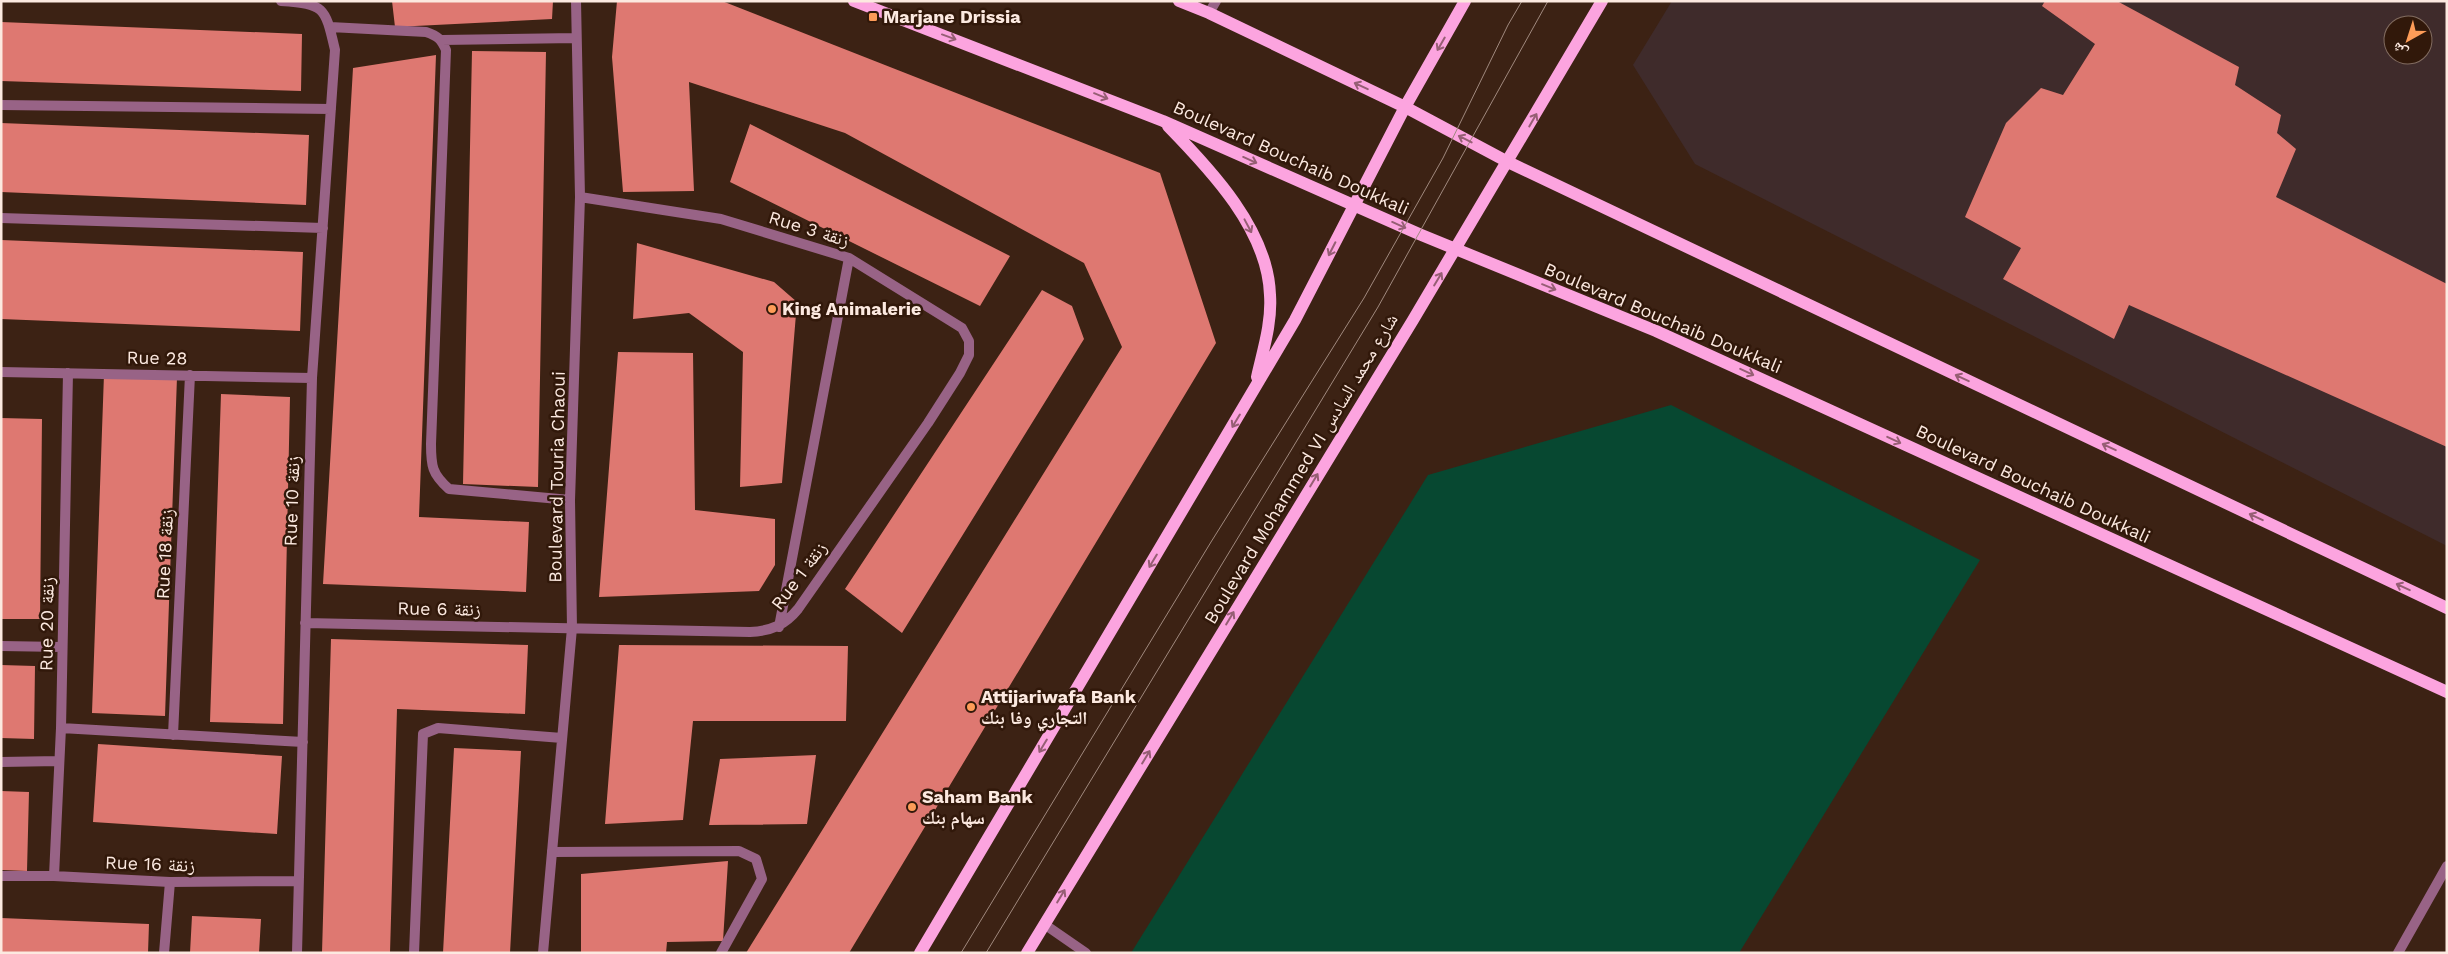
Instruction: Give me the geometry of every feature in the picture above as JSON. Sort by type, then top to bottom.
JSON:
[{"type":"main road","name":"Boulevard Bouchaib Doukkali","points":[[854,1],[1163,121],[1354,206],[1656,331],[2447,692]]},
{"type":"main road","points":[[1179,1],[1209,13],[1405,107],[1508,162],[2447,608]]},
{"type":"main road","points":[[920,953],[1295,320],[1405,107],[1465,1]]},
{"type":"main road","name":"Boulevard Mohammed VI شارع محمد السادس","points":[[1027,953],[1508,162],[1602,1]]},
{"type":"main road","points":[[1163,121],[1201,160],[1226,191],[1243,217],[1265,264],[1270,294],[1270,320],[1254,390]]},
{"type":"street","points":[[281,1],[312,3],[323,12],[330,27],[426,32],[436,35],[442,40],[446,50],[431,465],[438,479],[450,489],[570,500]]},
{"type":"street","name":"Boulevard Touria Chaoui","points":[[543,953],[572,628],[570,500],[580,196],[576,1]]},
{"type":"street","points":[[1209,13],[1216,1]]},
{"type":"street","name":"Rue 10 زنقة","points":[[297,953],[312,378],[335,50],[330,27]]},
{"type":"street","points":[[442,40],[576,38]]},
{"type":"street","points":[[1,105],[331,109]]},
{"type":"street","name":"Rue 3 زنقة","points":[[580,196],[721,219],[849,258],[962,328],[969,341],[969,355],[960,372]]},
{"type":"street","points":[[1,218],[323,228]]},
{"type":"street","points":[[778,627],[849,258]]},
{"type":"street","name":"Rue 28","points":[[1,372],[312,378]]},
{"type":"street","name":"Rue 1 زنقة","points":[[572,628],[750,632],[778,627],[790,619],[798,608],[928,423],[960,372]]},
{"type":"street","name":"Rue 20 زنقة","points":[[54,876],[61,728],[68,373]]},
{"type":"street","name":"Rue 18 زنقة","points":[[173,735],[190,375]]},
{"type":"street","name":"Rue 6 زنقة","points":[[305,623],[572,628]]},
{"type":"street","points":[[1,646],[62,647]]},
{"type":"street","points":[[61,728],[303,742]]},
{"type":"street","points":[[414,953],[423,734],[438,728],[562,738]]},
{"type":"street","points":[[1,762],[59,762]]},
{"type":"street","points":[[552,852],[739,850],[756,859],[762,879],[721,953]]},
{"type":"street","points":[[2398,953],[2447,866]]},
{"type":"street","name":"Rue 16 زنقة","points":[[1,876],[54,876],[170,882],[298,881]]},
{"type":"street","points":[[164,953],[170,882]]},
{"type":"street","points":[[1044,924],[1086,953]]},
{"type":"shaded area","points":[[1672,1],[2447,1],[2447,546],[1695,164],[1633,65]]},
{"type":"green space","points":[[1671,405],[1980,560],[1739,953],[1131,953],[1428,475]]},
{"type":"building","points":[[392,1],[553,1],[552,19],[395,27]]},
{"type":"building","points":[[617,1],[722,1],[1160,173],[1216,343],[849,953],[746,953],[1122,347],[1084,263],[845,133],[689,82],[694,191],[623,192],[612,57]]},
{"type":"building","points":[[2045,1],[2117,1],[2239,67],[2235,85],[2281,115],[2277,133],[2296,149],[2276,197],[2447,284],[2447,447],[2129,305],[2114,339],[2003,279],[2021,248],[1965,217],[2006,123],[2041,88],[2063,95],[2095,44],[2042,6]]},
{"type":"building","points":[[1,22],[302,34],[301,91],[1,81]]},
{"type":"building","points":[[472,51],[546,52],[538,487],[463,484]]},
{"type":"building","points":[[436,55],[419,517],[529,522],[526,592],[323,584],[353,68]]},
{"type":"building","points":[[1,123],[309,135],[306,205],[1,192]]},
{"type":"building","points":[[750,124],[1010,256],[980,306],[730,182]]},
{"type":"building","points":[[1,240],[303,252],[300,331],[1,319]]},
{"type":"building","points":[[637,243],[774,282],[797,302],[782,483],[740,487],[743,352],[689,313],[633,319]]},
{"type":"building","points":[[1042,290],[1072,306],[1084,339],[902,633],[845,589]]},
{"type":"building","points":[[618,352],[693,353],[695,510],[775,519],[775,565],[759,591],[599,597]]},
{"type":"building","points":[[104,374],[177,377],[165,716],[92,713]]},
{"type":"building","points":[[221,394],[290,397],[283,724],[210,722]]},
{"type":"building","points":[[1,418],[42,419],[40,619],[1,619]]},
{"type":"building","points":[[331,639],[528,645],[525,714],[397,709],[390,953],[322,953]]},
{"type":"building","points":[[619,645],[848,646],[846,721],[693,721],[683,820],[605,824]]},
{"type":"building","points":[[1,665],[35,666],[34,739],[1,738]]},
{"type":"building","points":[[98,744],[282,756],[277,834],[93,822]]},
{"type":"building","points":[[454,748],[521,751],[510,953],[443,953]]},
{"type":"building","points":[[816,755],[807,824],[709,825],[720,759]]},
{"type":"building","points":[[1,791],[29,792],[27,871],[1,870]]},
{"type":"building","points":[[728,861],[723,941],[667,942],[666,953],[581,953],[581,874]]},
{"type":"building","points":[[192,916],[261,919],[259,953],[190,953]]},
{"type":"building","points":[[1,918],[149,924],[148,953],[1,953]]},
{"type":"tram line","points":[[961,953],[1211,542],[1364,298],[1443,158],[1508,25],[1522,1]]},
{"type":"tram line","points":[[986,953],[1378,307],[1548,1]]},
{"type":"place","name":"Marjane Drissia","points":[[873,17]]},
{"type":"place","name":"King Animalerie","points":[[772,309]]},
{"type":"place","name":"Attijariwafa Bank التجاري وفا بنك","points":[[971,707]]},
{"type":"place","name":"Saham Bank سهام بنك","points":[[912,807]]}]
